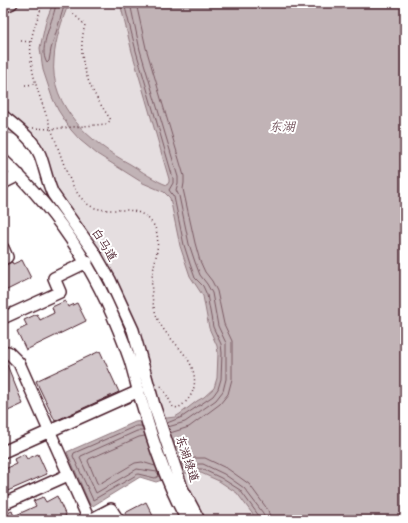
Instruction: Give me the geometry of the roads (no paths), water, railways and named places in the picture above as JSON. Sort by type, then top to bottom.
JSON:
[{"type":"street","points":[[3,7],[12,3]]},
{"type":"street","name":"白马道","points":[[3,116],[35,147],[42,161],[49,187],[94,252],[110,280],[134,330],[154,405]]},
{"type":"street","points":[[3,160],[19,175],[58,222],[87,262],[111,310],[130,360],[158,457],[170,488],[187,520]]},
{"type":"street","points":[[3,183],[19,175]]},
{"type":"street","points":[[3,248],[7,257],[3,259]]},
{"type":"street","points":[[3,318],[60,292],[54,278],[87,262]]},
{"type":"street","points":[[3,353],[8,352],[19,363],[89,520],[111,509],[118,520]]},
{"type":"street","points":[[3,452],[139,392]]},
{"type":"street","name":"东湖绿道","points":[[154,405],[182,488],[199,520]]},
{"type":"street","points":[[3,504],[68,475]]},
{"type":"water","name":"东湖","points":[[53,3],[69,3],[59,30],[54,59],[54,76],[58,93],[66,108],[76,122],[101,146],[148,176],[167,185],[169,179],[132,52],[120,3],[405,3],[405,520],[257,520],[237,493],[219,481],[201,473],[182,473],[156,482],[140,477],[91,507],[67,452],[135,422],[175,417],[180,414],[214,388],[217,378],[218,353],[217,346],[209,328],[203,296],[190,276],[180,246],[170,198],[164,192],[143,183],[97,154],[80,140],[71,130],[58,110],[43,70],[40,48],[46,21]]}]
